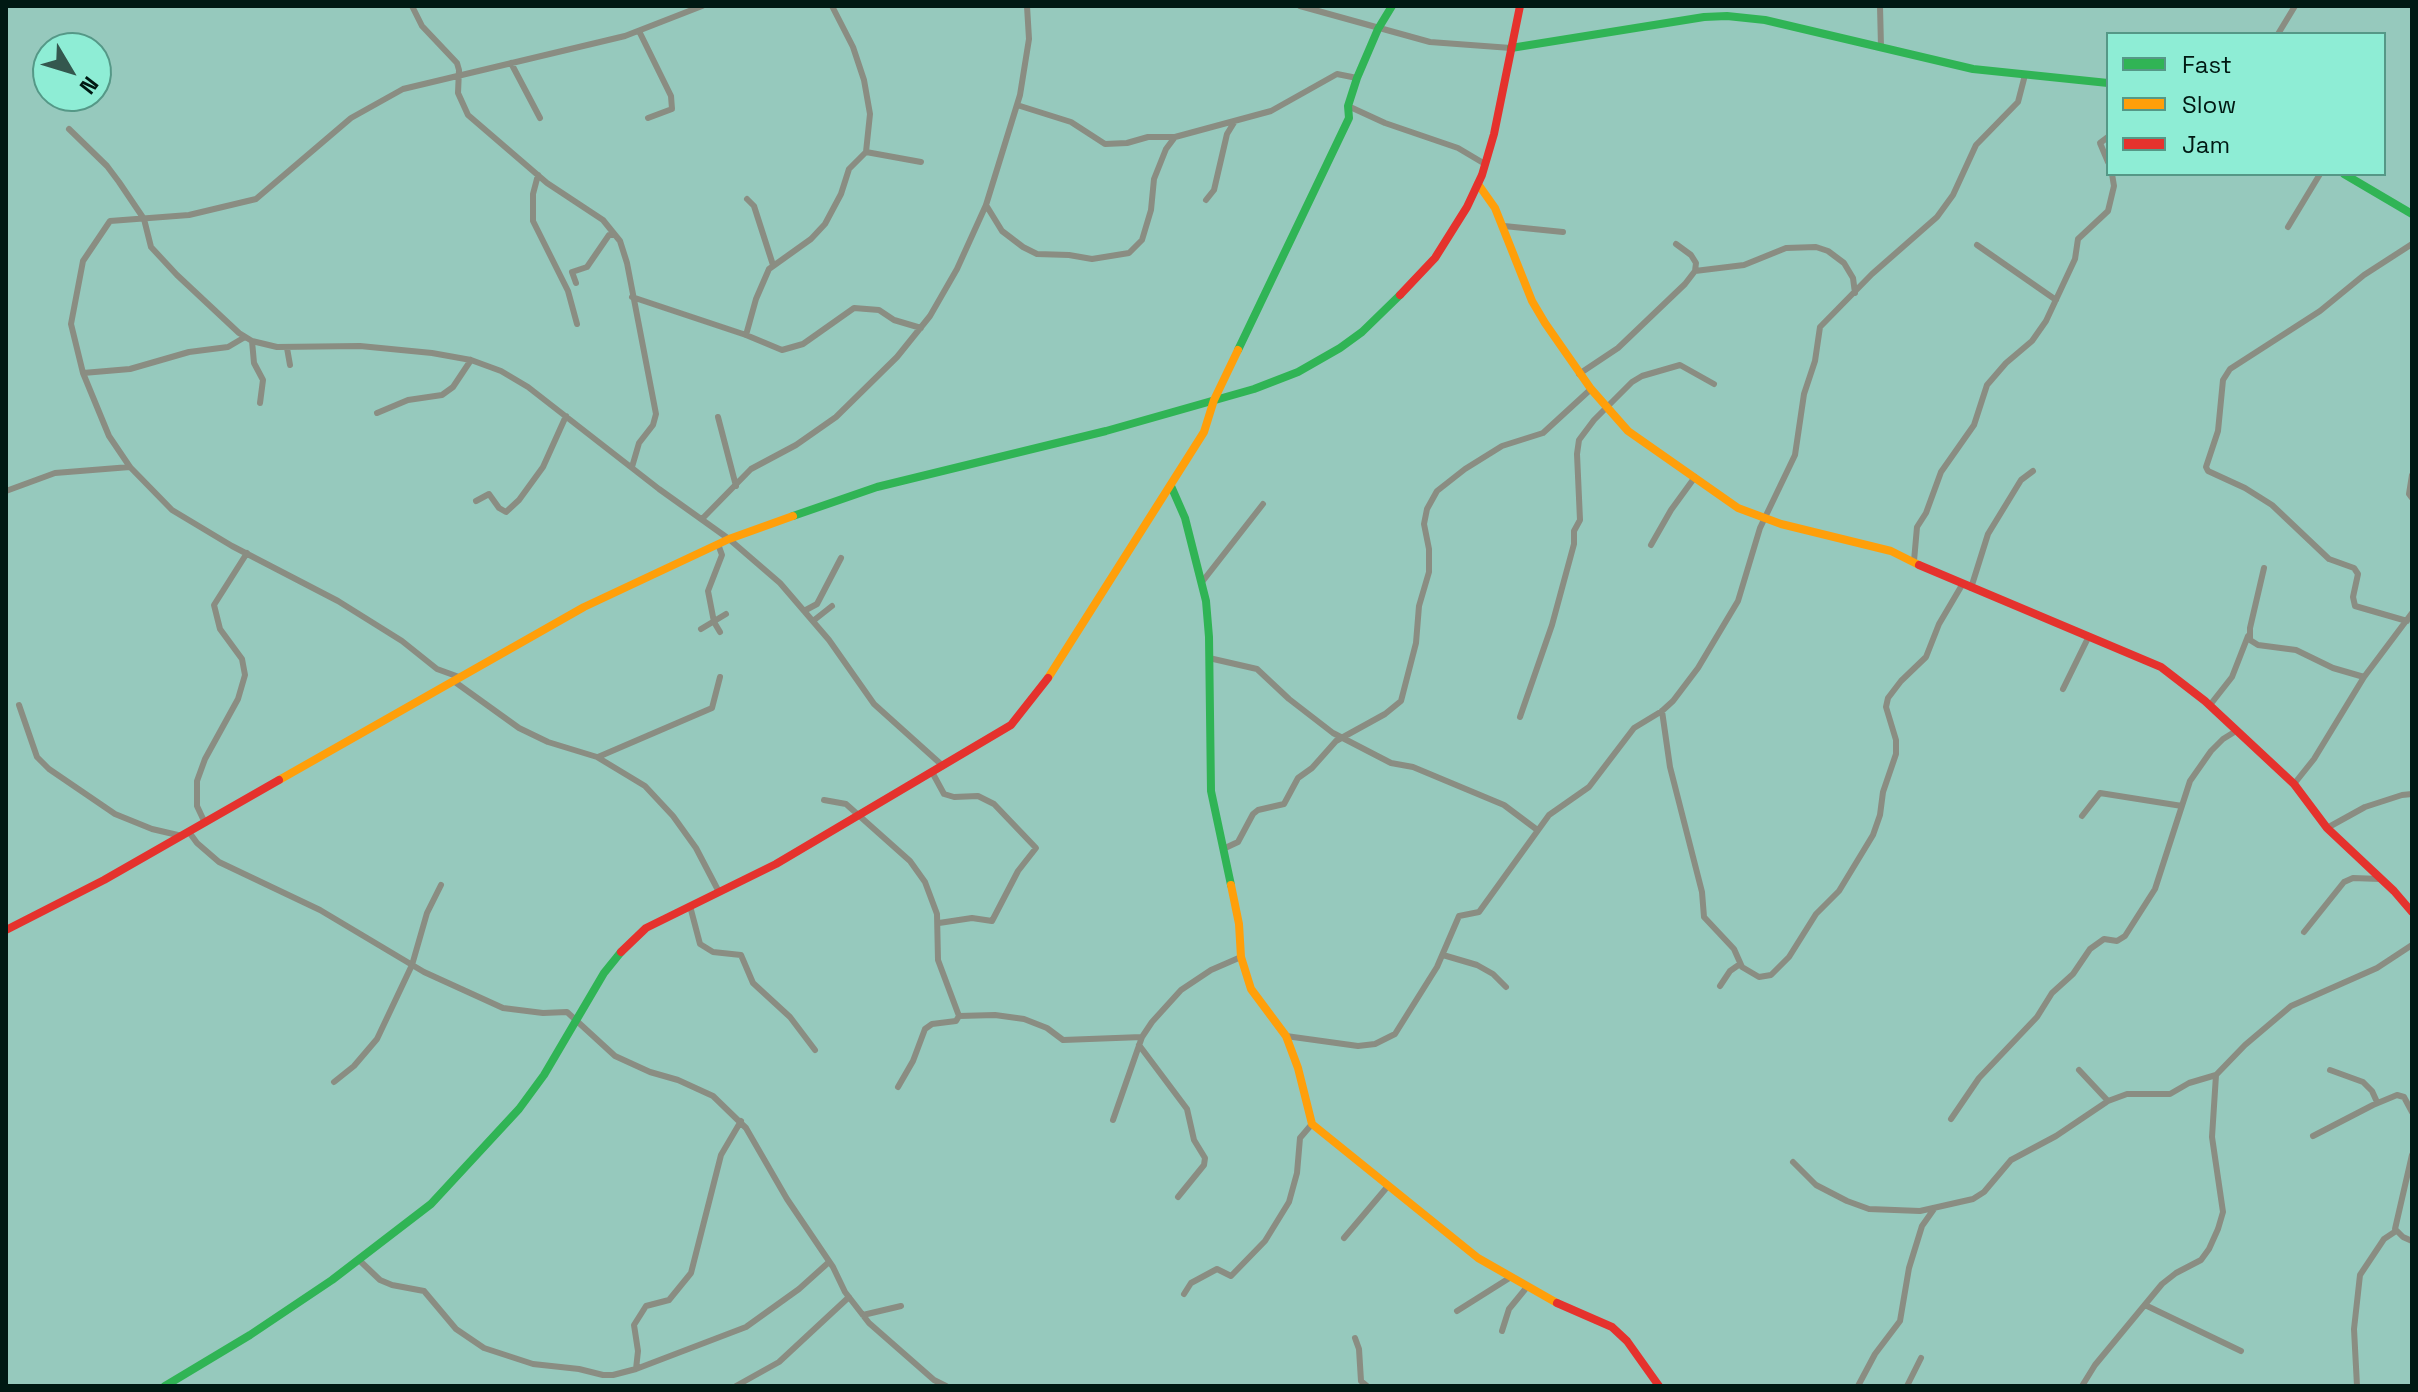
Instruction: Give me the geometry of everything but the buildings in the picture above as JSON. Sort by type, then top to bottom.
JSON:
[{"type":"street","points":[[412,6],[422,26],[457,63],[458,93],[468,115],[555,189],[589,209],[615,235],[627,263],[656,414],[653,425],[639,443],[632,468]]},
{"type":"street","points":[[702,6],[639,31],[403,89],[351,118],[256,199],[214,211],[110,221],[83,261],[71,324],[83,373],[109,436],[130,467],[172,510],[338,601],[402,641],[437,669],[459,680],[503,718],[537,737],[597,757],[628,774],[656,797],[696,848],[719,892]]},
{"type":"street","points":[[746,335],[762,283],[773,265],[811,239],[825,224],[841,194],[849,169],[866,152],[870,114],[864,80],[853,47],[832,6]]},
{"type":"street","points":[[702,519],[755,466],[796,445],[836,417],[897,357],[921,328],[957,269],[986,205],[1017,105],[1029,39],[1027,6]]},
{"type":"street","points":[[1300,6],[1430,42],[1511,48],[1727,16],[1765,20],[1944,63],[2106,83]]},
{"type":"street","points":[[165,1386],[250,1335],[359,1260],[431,1204],[489,1143],[544,1075],[604,973],[631,941],[657,920],[776,864],[1011,725],[1033,701],[1204,432],[1214,400],[1349,118],[1348,106],[1357,78],[1378,29],[1392,6]]},
{"type":"street","points":[[6,930],[104,880],[623,587],[729,539],[877,487],[1106,431],[1254,389],[1298,372],[1362,332],[1403,295],[1435,258],[1467,207],[1485,164],[1520,6]]},
{"type":"street","points":[[1880,6],[1881,47]]},
{"type":"street","points":[[2279,32],[2295,6]]},
{"type":"street","points":[[639,31],[671,96],[672,109],[648,118]]},
{"type":"street","points":[[511,63],[540,118]]},
{"type":"street","points":[[1017,105],[1071,122],[1105,144],[1127,143],[1148,137],[1175,137],[1259,116],[1279,108],[1337,74],[1357,78]]},
{"type":"street","points":[[1286,1036],[1358,1046],[1390,1038],[1405,1020],[1443,955],[1459,916],[1472,915],[1481,910],[1536,829],[1558,807],[1589,787],[1634,728],[1662,711],[1698,668],[1731,614],[1745,582],[1755,541],[1795,455],[1802,401],[1815,361],[1820,327],[1937,217],[1953,195],[1976,145],[2018,102],[2025,75]]},
{"type":"street","points":[[1348,106],[1395,127],[1458,148],[1485,164]]},
{"type":"street","points":[[1206,200],[1214,190],[1227,134],[1235,121]]},
{"type":"street","points":[[69,129],[107,166],[144,219],[151,247],[245,337],[287,348],[360,346],[432,353],[471,360],[501,371],[528,387],[729,539],[793,594],[880,710],[943,766]]},
{"type":"street","points":[[986,205],[1002,231],[1037,254],[1092,259],[1129,253],[1142,240],[1151,210],[1154,179],[1166,149],[1175,137]]},
{"type":"street","points":[[2106,138],[2100,143],[2106,157]]},
{"type":"street","points":[[866,152],[921,162]]},
{"type":"street","points":[[538,175],[533,194],[533,221],[568,291],[577,324]]},
{"type":"street","points":[[1914,561],[1917,527],[1926,513],[1941,472],[1974,425],[1987,385],[2006,363],[2032,341],[2075,259],[2078,239],[2108,211],[2114,186],[2112,176]]},
{"type":"street","points":[[2288,227],[2319,176]]},
{"type":"street","points":[[2347,176],[2412,214]]},
{"type":"street","points":[[1478,184],[1504,226],[1532,301],[1579,374],[1628,431],[1738,508],[1914,561],[1967,586],[2146,659],[2185,684],[2210,705],[2294,784],[2327,828],[2412,912]]},
{"type":"street","points":[[747,199],[754,206],[773,265]]},
{"type":"street","points":[[1504,226],[1563,232]]},
{"type":"street","points":[[576,283],[572,272],[587,267],[609,235],[615,235]]},
{"type":"street","points":[[1676,244],[1694,259],[1695,271]]},
{"type":"street","points":[[2407,621],[2355,606],[2353,597],[2358,574],[2354,568],[2329,559],[2272,505],[2208,471],[2206,467],[2220,421],[2223,380],[2230,369],[2320,311],[2364,275],[2412,244]]},
{"type":"street","points":[[1977,245],[2056,300]]},
{"type":"street","points":[[1579,374],[1618,348],[1676,294],[1695,271],[1744,265],[1786,248],[1816,247],[1828,251],[1844,263],[1853,278],[1855,293]]},
{"type":"street","points":[[632,297],[746,335],[773,348],[790,349],[810,340],[849,310],[862,308],[879,310],[894,320],[921,328]]},
{"type":"street","points":[[83,373],[139,367],[189,352],[228,347],[245,337]]},
{"type":"street","points":[[252,341],[254,363],[263,380],[260,403]]},
{"type":"street","points":[[287,348],[290,365]]},
{"type":"street","points":[[377,413],[408,400],[442,395],[453,387],[471,360]]},
{"type":"street","points":[[1520,717],[1552,625],[1574,544],[1574,531],[1580,520],[1579,440],[1594,420],[1632,382],[1674,365],[1682,365],[1714,384]]},
{"type":"street","points":[[1223,849],[1238,842],[1258,810],[1284,804],[1298,778],[1312,768],[1331,745],[1385,714],[1401,701],[1416,643],[1419,606],[1429,572],[1424,524],[1427,509],[1437,491],[1502,446],[1543,433],[1591,389]]},
{"type":"street","points":[[476,501],[489,494],[506,512],[519,500],[543,467],[566,416]]},
{"type":"street","points":[[718,417],[736,486]]},
{"type":"street","points":[[6,491],[55,473],[130,467]]},
{"type":"street","points":[[1662,711],[1670,767],[1702,892],[1703,913],[1734,949],[1740,964],[1759,977],[1777,971],[1794,951],[1816,914],[1839,891],[1878,825],[1883,792],[1896,754],[1896,740],[1886,707],[1888,698],[1926,657],[1939,624],[1967,586],[1988,534],[2021,480],[2033,471]]},
{"type":"street","points":[[2412,475],[2409,494],[2412,498]]},
{"type":"street","points":[[1651,545],[1695,477]]},
{"type":"street","points":[[1171,486],[1185,518],[1202,582],[1209,637],[1211,791],[1239,924],[1241,957],[1251,989],[1286,1036],[1298,1068],[1312,1124],[1478,1258],[1527,1287],[1612,1327],[1627,1341],[1659,1386]]},
{"type":"street","points":[[1202,582],[1263,504]]},
{"type":"street","points":[[718,544],[722,555],[708,591],[714,622],[720,632]]},
{"type":"street","points":[[205,823],[195,796],[197,781],[205,759],[238,699],[245,675],[242,659],[220,629],[214,605],[247,553]]},
{"type":"street","points":[[804,611],[817,604],[841,558]]},
{"type":"street","points":[[2210,705],[2232,677],[2248,636],[2264,568]]},
{"type":"street","points":[[813,621],[832,606]]},
{"type":"street","points":[[2294,784],[2314,759],[2364,677],[2412,613]]},
{"type":"street","points":[[701,629],[726,614]]},
{"type":"street","points":[[2063,689],[2089,636]]},
{"type":"street","points":[[2248,636],[2253,643],[2296,650],[2333,668],[2364,677]]},
{"type":"street","points":[[1208,658],[1257,669],[1319,723],[1342,737],[1391,763],[1413,767],[1504,805],[1536,829]]},
{"type":"street","points":[[597,757],[712,708],[720,677]]},
{"type":"street","points":[[19,705],[37,757],[49,769],[115,814],[152,829],[186,834],[219,862],[320,910],[412,965],[491,1004],[534,1012],[567,1012],[615,1056],[713,1096],[741,1121],[794,1211],[863,1315],[934,1380],[946,1386]]},
{"type":"street","points":[[1951,1119],[1979,1078],[2037,1017],[2052,993],[2073,974],[2090,949],[2104,939],[2117,941],[2125,936],[2155,889],[2197,768],[2223,739],[2236,731]]},
{"type":"street","points":[[932,772],[944,794],[954,797],[978,796],[994,804],[1036,848],[1018,871],[992,921],[972,918],[939,923]]},
{"type":"street","points":[[2082,816],[2100,793],[2182,806]]},
{"type":"street","points":[[2327,828],[2365,807],[2412,794]]},
{"type":"street","points":[[824,800],[842,802],[915,866],[933,900],[939,923],[938,960],[959,1016]]},
{"type":"street","points":[[2304,932],[2344,882],[2353,878],[2380,879]]},
{"type":"street","points":[[334,1082],[354,1066],[377,1039],[412,965],[427,913],[441,885]]},
{"type":"street","points":[[690,906],[700,944],[713,952],[741,955],[753,983],[790,1017],[815,1050]]},
{"type":"street","points":[[1793,1162],[1816,1185],[1858,1205],[1895,1212],[1934,1209],[1978,1196],[2011,1160],[2056,1136],[2108,1101],[2127,1094],[2170,1094],[2189,1083],[2216,1075],[2245,1045],[2291,1006],[2377,968],[2412,945]]},
{"type":"street","points":[[1443,955],[1485,969],[1506,987]]},
{"type":"street","points":[[1113,1120],[1142,1037],[1152,1022],[1181,990],[1211,970],[1241,957]]},
{"type":"street","points":[[1720,986],[1730,971],[1740,964]]},
{"type":"street","points":[[959,1016],[995,1015],[1024,1019],[1047,1028],[1063,1040],[1142,1037]]},
{"type":"street","points":[[898,1087],[913,1061],[925,1029],[932,1024],[956,1021],[959,1016]]},
{"type":"street","points":[[1139,1045],[1187,1109],[1192,1120],[1194,1140],[1205,1158],[1204,1165],[1178,1197]]},
{"type":"street","points":[[2079,1070],[2108,1101]]},
{"type":"street","points":[[2330,1070],[2363,1082],[2377,1102]]},
{"type":"street","points":[[2082,1386],[2095,1365],[2169,1279],[2201,1260],[2218,1229],[2223,1212],[2212,1137],[2216,1075]]},
{"type":"street","points":[[2313,1136],[2377,1102],[2401,1096],[2412,1112]]},
{"type":"street","points":[[636,1369],[638,1351],[634,1325],[646,1306],[669,1300],[691,1273],[721,1155],[741,1121]]},
{"type":"street","points":[[1184,1294],[1191,1283],[1217,1269],[1231,1276],[1265,1241],[1289,1202],[1297,1173],[1300,1138],[1312,1124]]},
{"type":"street","points":[[2412,1155],[2395,1224],[2396,1231],[2412,1241]]},
{"type":"street","points":[[1344,1238],[1388,1186]]},
{"type":"street","points":[[1858,1386],[1875,1354],[1900,1321],[1909,1268],[1922,1226],[1934,1209]]},
{"type":"street","points":[[2357,1386],[2354,1329],[2360,1275],[2384,1239],[2396,1231]]},
{"type":"street","points":[[359,1260],[380,1280],[424,1291],[456,1329],[484,1348],[533,1364],[603,1375],[636,1369],[746,1327],[799,1289],[829,1262]]},
{"type":"street","points":[[1457,1311],[1511,1277]]},
{"type":"street","points":[[1502,1331],[1509,1309],[1527,1287]]},
{"type":"street","points":[[736,1386],[779,1362],[849,1297]]},
{"type":"street","points":[[2145,1305],[2241,1351]]},
{"type":"street","points":[[863,1315],[901,1306]]},
{"type":"street","points":[[1355,1338],[1359,1349],[1361,1381],[1367,1386]]},
{"type":"street","points":[[1907,1386],[1921,1358]]},
{"type":"traffic: fast","points":[[1238,350],[1349,118],[1348,106],[1357,78],[1378,29],[1392,6]]},
{"type":"traffic: fast","points":[[1511,48],[1727,16],[1765,20],[1973,69],[2106,83]]},
{"type":"traffic: fast","points":[[2347,176],[2412,214]]},
{"type":"traffic: fast","points":[[793,516],[877,487],[1106,431],[1254,389],[1298,372],[1340,348],[1362,332],[1400,295]]},
{"type":"traffic: fast","points":[[1171,486],[1185,518],[1206,601],[1211,791],[1231,885]]},
{"type":"traffic: fast","points":[[165,1386],[250,1335],[332,1280],[431,1204],[519,1109],[544,1075],[604,973],[621,952]]},
{"type":"traffic: slow","points":[[1478,184],[1495,208],[1532,301],[1545,323],[1591,389],[1628,431],[1738,508],[1781,524],[1891,551],[1919,565]]},
{"type":"traffic: slow","points":[[1048,678],[1204,432],[1214,400],[1238,350]]},
{"type":"traffic: slow","points":[[279,780],[584,607],[729,539],[793,516]]},
{"type":"traffic: slow","points":[[1231,885],[1239,924],[1241,957],[1251,989],[1286,1036],[1298,1068],[1312,1124],[1478,1258],[1557,1303]]},
{"type":"traffic: jam","points":[[1400,295],[1435,258],[1467,207],[1482,175],[1494,134],[1520,6]]},
{"type":"traffic: jam","points":[[1919,565],[2161,667],[2205,701],[2294,784],[2327,828],[2412,912]]},
{"type":"traffic: jam","points":[[621,952],[646,928],[776,864],[1011,725],[1048,678]]},
{"type":"traffic: jam","points":[[6,930],[104,880],[279,780]]},
{"type":"traffic: jam","points":[[1557,1303],[1612,1327],[1627,1341],[1659,1386]]}]
